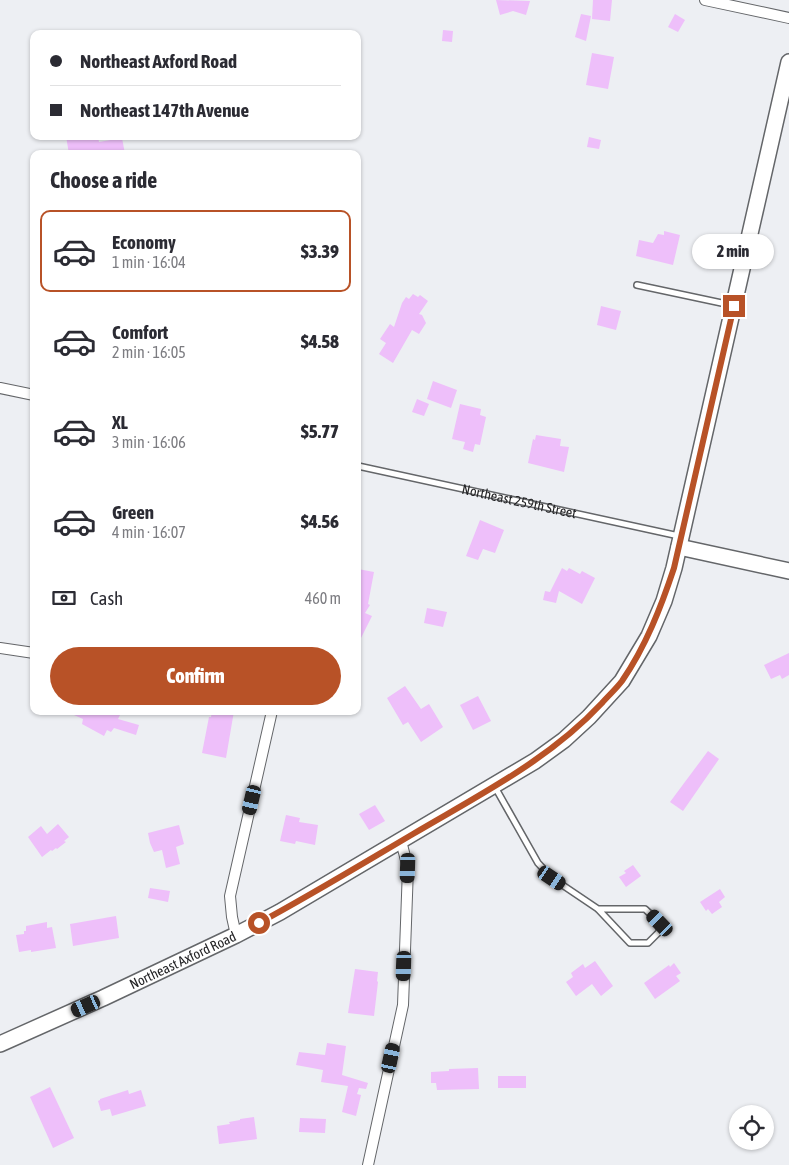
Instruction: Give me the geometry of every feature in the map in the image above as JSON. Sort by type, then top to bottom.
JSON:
[{"type":"main road","name":"Northeast Axford Road","points":[[0,1044],[103,998],[280,912],[535,761],[564,740],[622,681],[648,636],[664,601],[674,568],[789,62]]},
{"type":"main road","name":"Northeast 259th Street","points":[[681,542],[789,571]]},
{"type":"street","points":[[705,0],[789,18]]},
{"type":"street","points":[[0,388],[30,395]]},
{"type":"street","points":[[0,648],[30,652]]},
{"type":"street","points":[[236,935],[230,896],[271,715]]},
{"type":"street","points":[[368,1165],[403,1005],[408,868],[401,841]]},
{"type":"lane","points":[[637,284],[734,306]]},
{"type":"lane","name":"Northeast 259th Street","points":[[361,467],[681,542]]},
{"type":"lane","points":[[495,786],[538,863],[552,878],[598,908],[630,943],[648,943],[659,932],[660,923],[645,909],[598,908]]},
{"type":"building","points":[[496,0],[530,1],[526,15],[513,11],[500,15]]},
{"type":"building","points":[[593,0],[612,0],[610,21],[592,19]]},
{"type":"building","points":[[581,14],[591,16],[586,41],[575,37]]},
{"type":"building","points":[[675,14],[685,20],[678,32],[668,27]]},
{"type":"building","points":[[443,30],[453,31],[452,42],[442,41]]},
{"type":"building","points":[[592,53],[614,57],[608,89],[586,85]]},
{"type":"building","points":[[589,137],[601,140],[599,149],[587,147]]},
{"type":"building","points":[[67,140],[99,140],[99,142],[122,140],[124,150],[68,150]]},
{"type":"building","points":[[664,231],[680,235],[673,265],[636,256],[639,240],[653,243],[658,234],[664,235]]},
{"type":"building","points":[[413,294],[418,297],[420,295],[428,301],[419,314],[422,315],[426,323],[419,334],[412,330],[393,363],[379,354],[386,343],[380,339],[390,324],[394,327],[402,303],[406,297],[409,299]]},
{"type":"building","points":[[601,306],[621,311],[616,330],[597,325]]},
{"type":"building","points":[[433,381],[457,390],[451,408],[427,399]]},
{"type":"building","points":[[417,399],[429,404],[424,416],[412,412]]},
{"type":"building","points":[[460,404],[481,409],[480,415],[486,417],[480,445],[475,444],[473,452],[463,449],[465,442],[452,439]]},
{"type":"building","points":[[536,435],[561,439],[560,446],[569,447],[564,472],[528,463],[533,439],[535,440]]},
{"type":"building","points":[[480,520],[504,530],[495,553],[483,549],[478,560],[466,556]]},
{"type":"building","points":[[562,568],[567,571],[569,568],[580,574],[582,571],[595,578],[582,604],[559,591],[556,603],[543,600],[545,591],[550,592]]},
{"type":"building","points":[[361,570],[374,572],[368,604],[370,605],[365,613],[372,616],[361,638]]},
{"type":"building","points":[[427,608],[447,612],[443,627],[424,623]]},
{"type":"building","points":[[789,653],[789,675],[782,679],[780,675],[771,679],[764,665]]},
{"type":"building","points":[[405,686],[421,709],[429,704],[443,727],[421,742],[408,722],[403,725],[387,698]]},
{"type":"building","points":[[478,696],[491,721],[473,730],[460,705]]},
{"type":"building","points":[[74,715],[120,715],[118,719],[139,725],[136,735],[114,728],[111,732],[107,730],[104,736],[82,724],[83,719]]},
{"type":"building","points":[[211,715],[233,715],[226,758],[202,753],[209,717]]},
{"type":"building","points":[[708,751],[719,759],[683,811],[670,802]]},
{"type":"building","points":[[375,805],[385,821],[369,830],[359,814]]},
{"type":"building","points":[[286,815],[300,818],[299,822],[318,825],[315,845],[296,841],[295,844],[280,841]]},
{"type":"building","points":[[58,824],[69,837],[57,849],[51,850],[42,857],[28,837],[41,826],[47,834]]},
{"type":"building","points":[[179,825],[184,844],[176,847],[180,864],[166,868],[162,850],[154,852],[148,833]]},
{"type":"building","points":[[633,865],[641,876],[626,887],[619,877],[626,873],[624,871]]},
{"type":"building","points":[[150,888],[170,891],[168,902],[148,898]]},
{"type":"building","points":[[720,889],[725,897],[719,902],[722,907],[712,914],[708,909],[706,911],[700,902]]},
{"type":"building","points":[[116,916],[119,938],[73,946],[70,924]]},
{"type":"building","points":[[47,922],[47,928],[52,927],[56,948],[19,952],[16,935],[24,934],[26,926]]},
{"type":"building","points":[[595,961],[613,986],[601,996],[592,984],[576,996],[566,982],[573,977],[571,973],[583,964],[585,968]]},
{"type":"building","points":[[674,963],[681,973],[676,976],[680,981],[655,999],[644,983]]},
{"type":"building","points":[[355,969],[378,972],[374,1016],[348,1013]]},
{"type":"building","points":[[327,1043],[346,1046],[342,1075],[368,1083],[366,1089],[359,1088],[357,1094],[361,1095],[356,1116],[342,1112],[348,1086],[321,1082],[323,1070],[296,1065],[299,1052],[325,1055]]},
{"type":"building","points":[[478,1068],[479,1089],[437,1090],[436,1083],[431,1083],[431,1072]]},
{"type":"building","points":[[498,1076],[526,1076],[526,1088],[498,1088]]},
{"type":"building","points":[[50,1087],[74,1138],[53,1148],[30,1097]]},
{"type":"building","points":[[128,1090],[129,1094],[141,1090],[146,1106],[112,1116],[110,1109],[101,1111],[98,1101],[100,1099]]},
{"type":"building","points":[[254,1117],[257,1139],[219,1144],[217,1126]]},
{"type":"building","points":[[300,1118],[326,1119],[325,1133],[299,1132]]},
{"type":"route","points":[[259,923],[535,761],[564,740],[622,681],[648,636],[664,601],[674,568],[734,306]]}]
